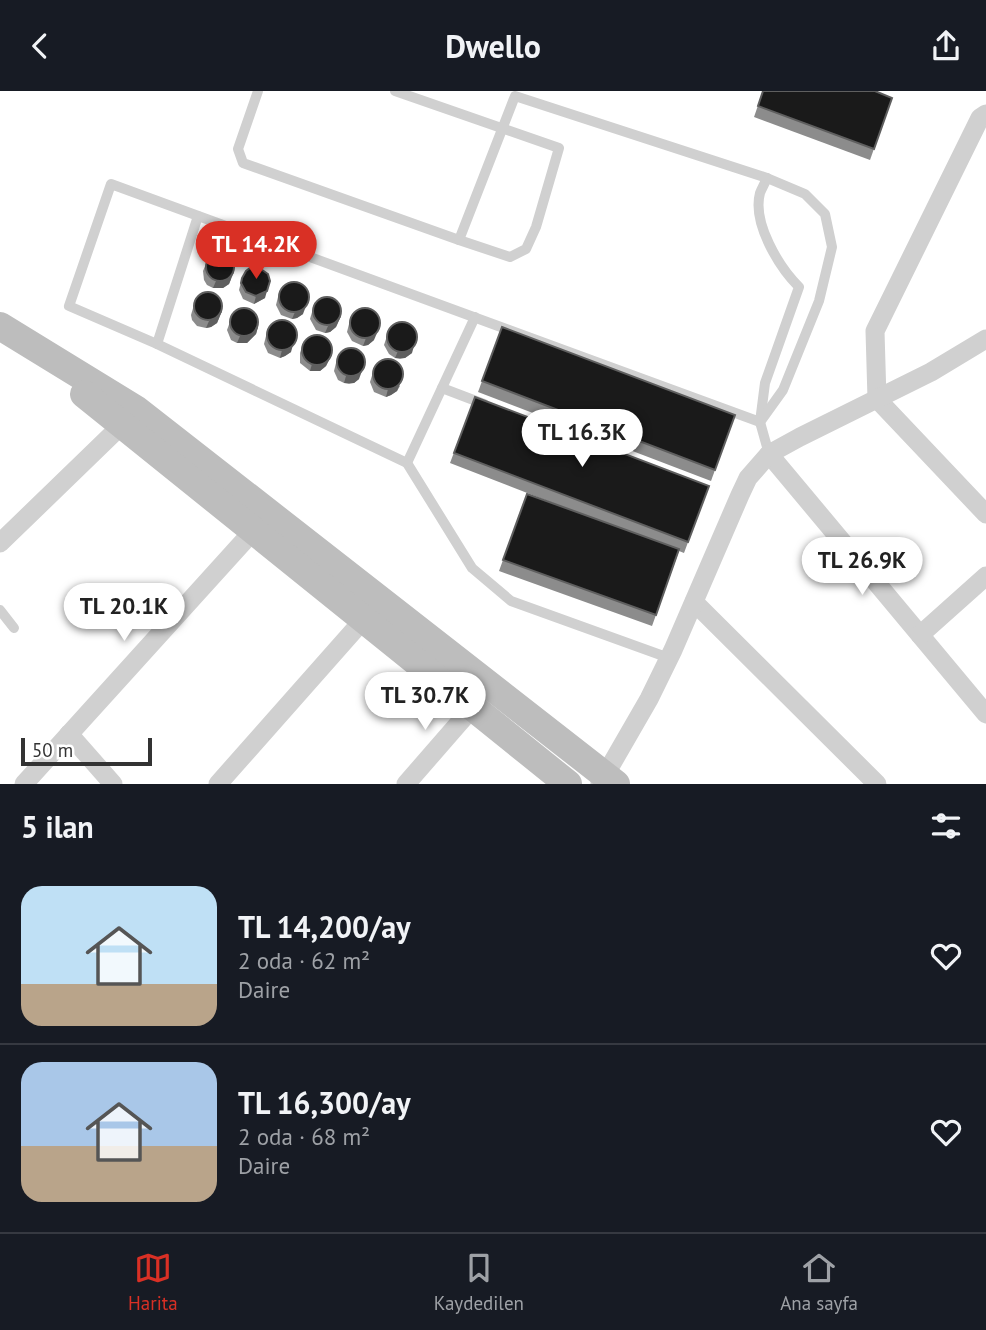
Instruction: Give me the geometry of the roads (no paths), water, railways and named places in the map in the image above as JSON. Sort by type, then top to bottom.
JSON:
[{"type":"main road","points":[[0,326],[129,417],[607,781]]},
{"type":"main road","points":[[129,417],[254,530],[568,784]]},
{"type":"street","points":[[986,114],[979,118],[876,331],[877,399],[986,514]]},
{"type":"street","points":[[607,781],[669,658],[748,478],[769,454],[931,372],[986,339]]},
{"type":"street","points":[[0,543],[129,417]]},
{"type":"street","points":[[769,454],[986,713]]},
{"type":"street","points":[[24,784],[254,530]]},
{"type":"street","points":[[920,635],[986,576]]},
{"type":"street","points":[[694,602],[877,784]]},
{"type":"street","points":[[218,784],[364,619]]},
{"type":"street","points":[[406,784],[473,707]]},
{"type":"street","points":[[69,734],[113,784]]},
{"type":"lane","points":[[258,91],[238,149],[243,163],[510,257],[526,249],[536,227],[559,148],[396,91]]},
{"type":"lane","points":[[459,240],[515,96],[767,178],[805,194],[825,214],[832,247],[819,300],[783,390],[760,422]]},
{"type":"lane","points":[[767,178],[760,195],[761,217],[773,254],[799,287],[765,383],[760,422],[769,454]]},
{"type":"lane","points":[[669,658],[511,601],[472,568],[407,463],[157,344],[69,306],[111,184],[760,422]]},
{"type":"lane","points":[[157,344],[198,216]]},
{"type":"lane","points":[[407,463],[475,317]]},
{"type":"lane","points":[[442,388],[492,407]]},
{"type":"lane","points":[[0,610],[14,628]]}]
